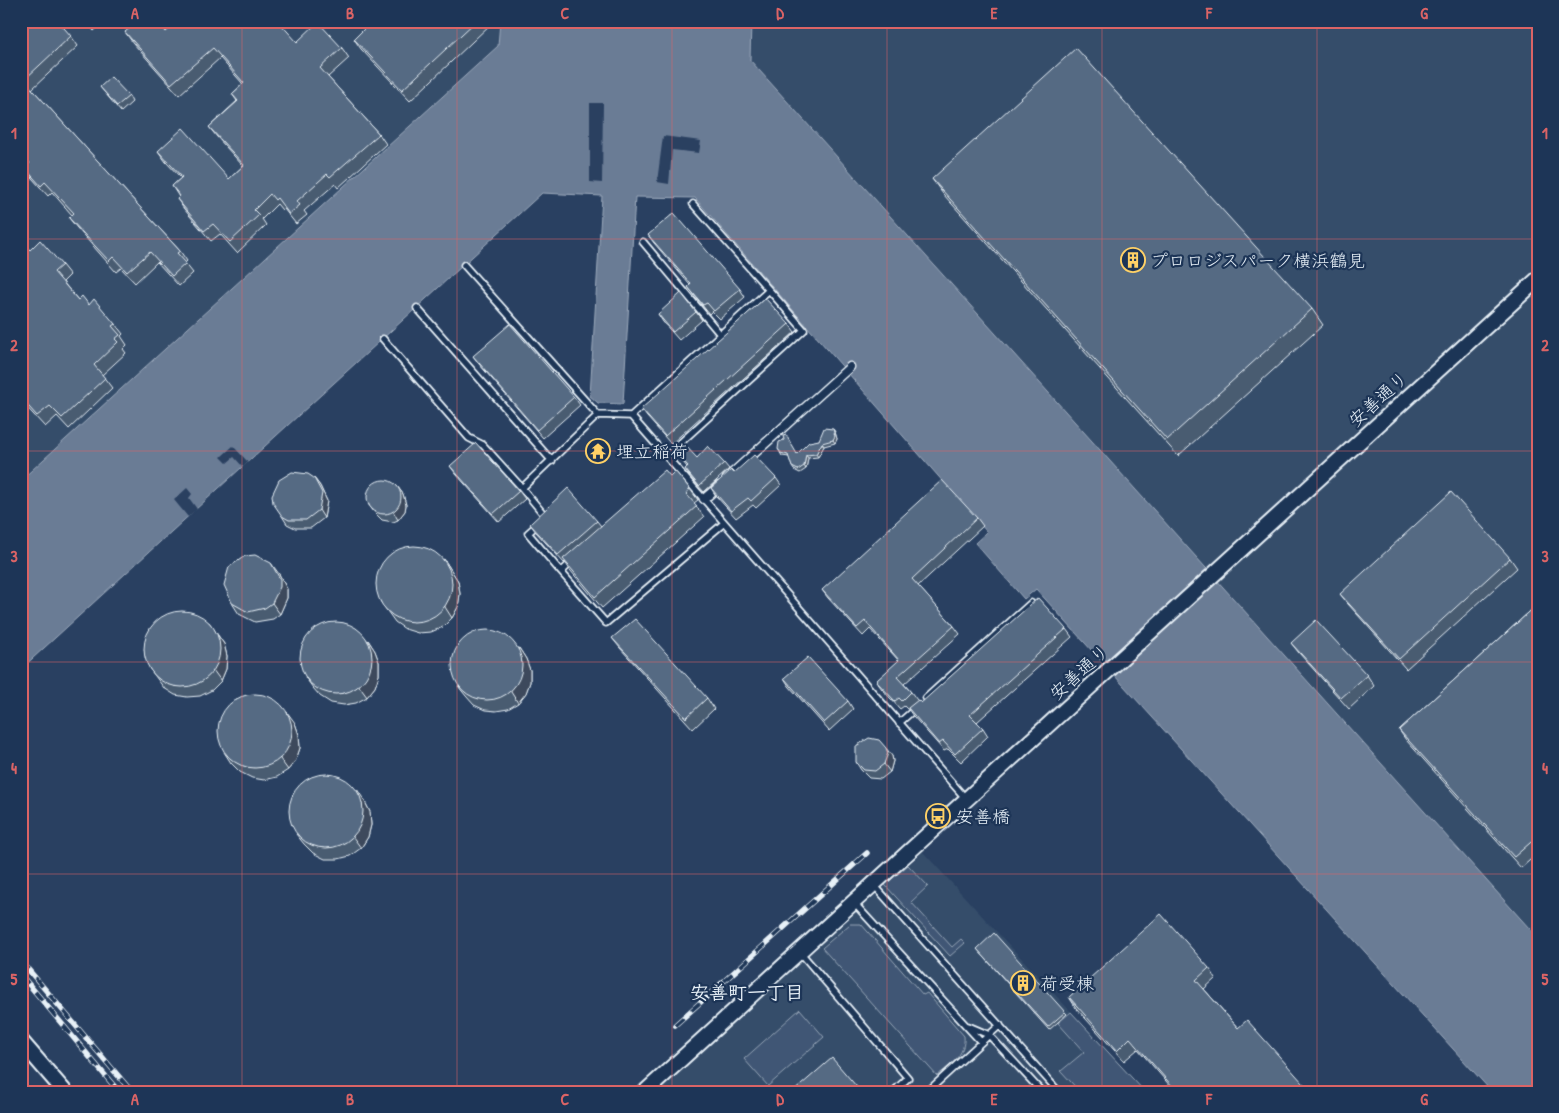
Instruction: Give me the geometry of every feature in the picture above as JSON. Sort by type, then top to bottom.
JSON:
[{"type":"street","name":"安善通り","points":[[645,1092],[874,886],[1538,279]]},
{"type":"street","points":[[704,500],[850,366]]},
{"type":"street","points":[[21,1041],[65,1092]]},
{"type":"lane","points":[[666,456],[804,330],[693,204]]},
{"type":"lane","points":[[643,242],[720,334]]},
{"type":"lane","points":[[464,265],[598,415],[631,416],[769,290]]},
{"type":"lane","points":[[417,308],[552,461]]},
{"type":"lane","points":[[383,339],[469,438],[483,445],[547,516],[528,533],[606,623],[724,523]]},
{"type":"lane","points":[[522,488],[598,415]]},
{"type":"lane","points":[[631,416],[967,800]]},
{"type":"lane","points":[[670,476],[678,470]]},
{"type":"lane","points":[[561,572],[576,559]]},
{"type":"lane","points":[[899,723],[1030,603]]},
{"type":"lane","points":[[874,886],[1059,1092]]},
{"type":"lane","points":[[854,903],[981,1042]]},
{"type":"lane","points":[[800,952],[908,1078],[893,1092]]},
{"type":"lane","points":[[965,1025],[989,1035],[1042,1092]]},
{"type":"lane","points":[[927,1092],[1000,1025]]},
{"type":"shaded area","points":[[21,21],[500,21],[498,46],[21,480]]},
{"type":"shaded area","points":[[500,21],[751,21],[750,60],[1538,938],[1538,1092],[1492,1092],[1036,589],[1024,599],[975,543],[987,532],[695,198],[635,197],[623,404],[598,403],[590,396],[602,196],[542,193],[21,669],[21,480],[498,46]]},
{"type":"shaded area","points":[[751,21],[1538,21],[1538,938],[750,60]]},
{"type":"shaded area","points":[[923,852],[1145,1092],[657,1092]]},
{"type":"shaded area","points":[[908,865],[928,886],[911,902],[952,947],[961,939],[965,943],[950,956],[885,885]]},
{"type":"shaded area","points":[[850,924],[861,924],[923,995],[927,993],[964,1036],[964,1043],[960,1054],[952,1064],[937,1076],[822,948]]},
{"type":"shaded area","points":[[800,1009],[824,1037],[768,1086],[744,1059]]},
{"type":"shaded area","points":[[1071,1012],[1145,1092],[1080,1092],[1061,1071],[1084,1052],[1058,1023]]},
{"type":"pier","points":[[590,103],[603,103],[602,183],[590,182]]},
{"type":"pier","points":[[663,136],[701,141],[699,153],[672,150],[669,184],[657,182]]},
{"type":"pier","points":[[233,446],[248,462],[243,467],[234,457],[227,463],[221,457]]},
{"type":"pier","points":[[187,488],[192,494],[189,498],[197,509],[188,517],[174,500]]},
{"type":"building","points":[[21,21],[58,21],[71,36],[24,80],[180,251],[177,253],[186,263],[172,276],[150,252],[127,272],[113,257],[109,261],[69,218],[74,213],[45,182],[41,186],[25,168],[30,163],[21,154]]},
{"type":"building","points":[[138,21],[157,21],[166,32],[178,21],[278,21],[297,42],[318,22],[342,48],[320,68],[379,134],[330,177],[327,174],[297,201],[300,205],[289,214],[277,198],[275,200],[270,194],[254,210],[259,215],[230,242],[213,224],[204,231],[177,199],[180,196],[172,186],[182,177],[158,151],[183,128],[229,179],[244,165],[209,127],[238,101],[232,94],[244,83],[213,48],[171,84],[125,32]]},
{"type":"building","points":[[372,21],[476,21],[402,90],[354,39]]},
{"type":"building","name":"プロロジスパーク横浜鶴見","points":[[1076,48],[1312,309],[1167,440],[932,179]]},
{"type":"building","points":[[111,77],[129,96],[117,106],[100,87]]},
{"type":"building","points":[[674,213],[740,289],[714,311],[707,303],[703,305],[688,287],[691,284],[648,235]]},
{"type":"building","points":[[40,240],[62,265],[54,272],[78,300],[82,296],[89,305],[94,299],[115,324],[112,326],[120,335],[115,339],[118,342],[94,365],[105,378],[62,418],[50,406],[37,416],[21,398],[21,241],[30,250]]},
{"type":"building","points":[[681,293],[696,312],[673,332],[658,314]]},
{"type":"building","points":[[765,298],[789,324],[665,436],[641,409]]},
{"type":"building","points":[[510,324],[574,397],[537,430],[473,356]]},
{"type":"building","points":[[824,428],[833,429],[835,436],[833,440],[822,443],[816,454],[806,455],[804,466],[798,470],[792,467],[788,455],[781,453],[778,449],[779,442],[784,440],[783,436],[786,435],[797,454],[809,442],[819,440]]},
{"type":"building","points":[[476,443],[519,491],[493,514],[450,466]]},
{"type":"building","points":[[683,443],[697,458],[708,446],[724,463],[699,486],[685,469],[688,466],[674,451]]},
{"type":"building","points":[[754,455],[776,478],[751,501],[748,498],[731,511],[711,488],[731,470],[734,473]]},
{"type":"building","points":[[665,470],[670,476],[675,471],[690,489],[686,494],[697,506],[595,597],[563,559]]},
{"type":"building","points":[[292,472],[308,474],[314,478],[322,493],[319,510],[306,520],[289,520],[282,516],[273,503],[272,495],[279,480]]},
{"type":"building","points":[[384,480],[396,485],[401,497],[396,509],[384,514],[372,509],[367,497],[372,485]]},
{"type":"building","points":[[942,480],[977,518],[912,579],[954,626],[897,677],[911,692],[902,701],[899,698],[895,701],[876,681],[899,660],[865,621],[857,628],[822,590]]},
{"type":"building","points":[[568,488],[597,521],[558,555],[530,524]]},
{"type":"building","points":[[1451,492],[1510,558],[1399,659],[1340,594]]},
{"type":"building","points":[[414,546],[429,549],[441,557],[449,569],[452,584],[449,599],[441,611],[429,619],[414,622],[399,619],[387,611],[379,599],[376,584],[379,569],[387,557],[399,549]]},
{"type":"building","points":[[255,555],[271,563],[280,579],[280,587],[272,603],[265,608],[248,612],[232,603],[224,585],[229,567],[245,556]]},
{"type":"building","points":[[1038,598],[1066,629],[970,715],[983,728],[955,754],[943,741],[939,744],[908,708],[918,700],[921,703]]},
{"type":"building","points":[[1538,604],[1538,836],[1514,857],[1399,730]]},
{"type":"building","points":[[182,611],[196,614],[209,622],[217,635],[220,649],[217,663],[209,676],[196,684],[182,687],[168,684],[155,676],[147,663],[144,649],[147,635],[155,622],[168,614]]},
{"type":"building","points":[[635,619],[707,698],[686,718],[612,638]]},
{"type":"building","points":[[1316,620],[1367,675],[1341,698],[1291,643]]},
{"type":"building","points":[[336,622],[350,625],[362,632],[369,644],[372,658],[369,672],[362,684],[350,691],[336,694],[322,691],[310,684],[303,672],[300,658],[303,644],[310,632],[322,625]]},
{"type":"building","points":[[480,630],[494,630],[507,636],[516,645],[522,658],[520,678],[512,690],[494,700],[480,700],[467,694],[458,685],[452,672],[452,658],[458,645],[467,636]]},
{"type":"building","points":[[808,657],[848,701],[824,723],[784,678]]},
{"type":"building","points":[[248,694],[262,694],[276,700],[286,710],[292,724],[290,745],[276,762],[262,768],[248,768],[234,762],[224,752],[218,738],[218,724],[224,710],[234,700]]},
{"type":"building","points":[[869,738],[879,740],[888,753],[884,764],[875,771],[864,770],[856,762],[856,746]]},
{"type":"building","points":[[319,774],[333,774],[347,780],[357,790],[363,804],[363,818],[357,832],[347,842],[333,848],[319,848],[305,842],[295,832],[289,818],[289,804],[295,790],[305,780]]},
{"type":"building","points":[[1161,914],[1209,968],[1196,980],[1238,1028],[1247,1020],[1311,1092],[1168,1092],[1173,1087],[1130,1038],[1117,1051],[1069,997]]},
{"type":"building","name":"荷受棟","points":[[994,933],[1065,1012],[1048,1027],[977,949]]},
{"type":"building","points":[[832,1058],[857,1087],[852,1092],[793,1092]]},
{"type":"railway","points":[[675,1025],[867,853]]},
{"type":"railway","points":[[21,961],[132,1092]]},
{"type":"railway","points":[[21,975],[119,1092]]},
{"type":"place","name":"プロロジスパーク横浜鶴見","points":[[1133,260]]},
{"type":"place","name":"埋立稲荷","points":[[598,451]]},
{"type":"place","name":"安善橋","points":[[938,816]]},
{"type":"place","name":"荷受棟","points":[[1023,983]]},
{"type":"district","name":"安善町一丁目","points":[[747,992]]}]
